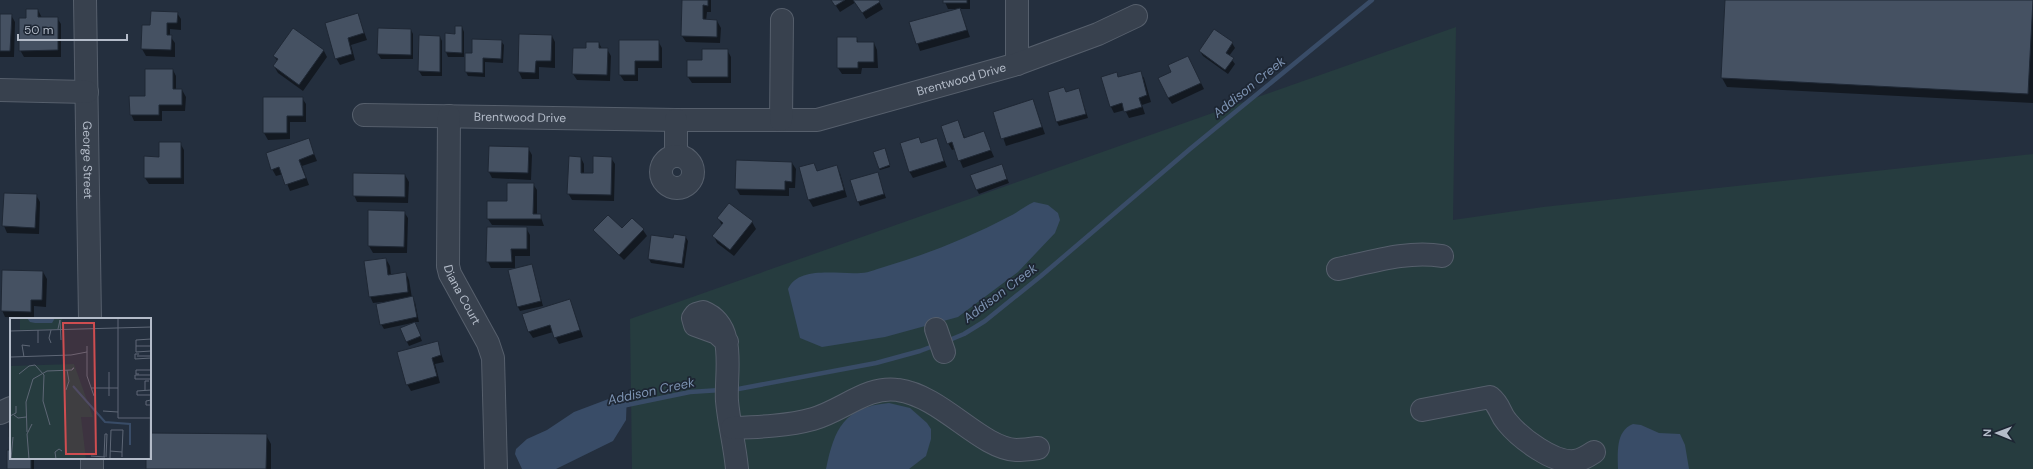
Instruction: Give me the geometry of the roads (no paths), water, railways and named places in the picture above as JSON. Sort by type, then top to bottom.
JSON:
[{"type":"street","name":"George Street","points":[[85,0],[90,318]]},
{"type":"street","points":[[1017,0],[1017,64]]},
{"type":"street","name":"Brentwood Drive","points":[[364,115],[676,120],[817,120],[1017,64],[1098,34],[1136,16]]},
{"type":"street","points":[[781,120],[782,20]]},
{"type":"street","points":[[0,90],[87,92]]},
{"type":"street","name":"Diana Court","points":[[449,116],[448,266],[450,274],[488,344],[493,358],[496,469]]},
{"type":"street","points":[[676,120],[676,156]]},
{"type":"street","points":[[1338,269],[1378,260],[1430,254],[1442,256]]},
{"type":"street","points":[[727,342],[727,390],[737,469]]},
{"type":"street","points":[[732,428],[804,421],[837,410],[871,393],[890,389],[899,390],[924,398],[1004,447],[1016,450],[1038,448]]},
{"type":"street","points":[[1422,410],[1490,397],[1498,403],[1506,421],[1533,446],[1562,460],[1574,461],[1582,459],[1594,452]]},
{"type":"street","points":[[0,413],[10,408]]},
{"type":"water","points":[[1034,202],[1048,205],[1058,213],[1060,220],[1055,233],[1018,272],[958,317],[885,337],[822,347],[800,338],[788,289],[793,282],[801,277],[820,273],[864,273],[871,271],[964,238]]},
{"type":"water","points":[[627,392],[626,420],[613,441],[556,469],[522,469],[515,454],[516,449],[527,439],[547,430],[574,412]]},
{"type":"water","points":[[889,403],[910,408],[927,423],[931,429],[931,439],[926,456],[909,469],[826,469],[833,442],[844,422],[851,415],[861,409]]},
{"type":"water","points":[[1633,424],[1641,425],[1659,433],[1680,434],[1685,445],[1689,469],[1618,469],[1620,437],[1627,427]]},
{"type":"waterway","name":"Addison Creek","points":[[947,341],[964,334],[985,321],[1041,276],[1190,149],[1372,0]]},
{"type":"waterway","name":"Addison Creek","points":[[733,390],[876,363],[936,345]]},
{"type":"waterway","name":"Addison Creek","points":[[622,406],[690,392],[721,390]]}]
